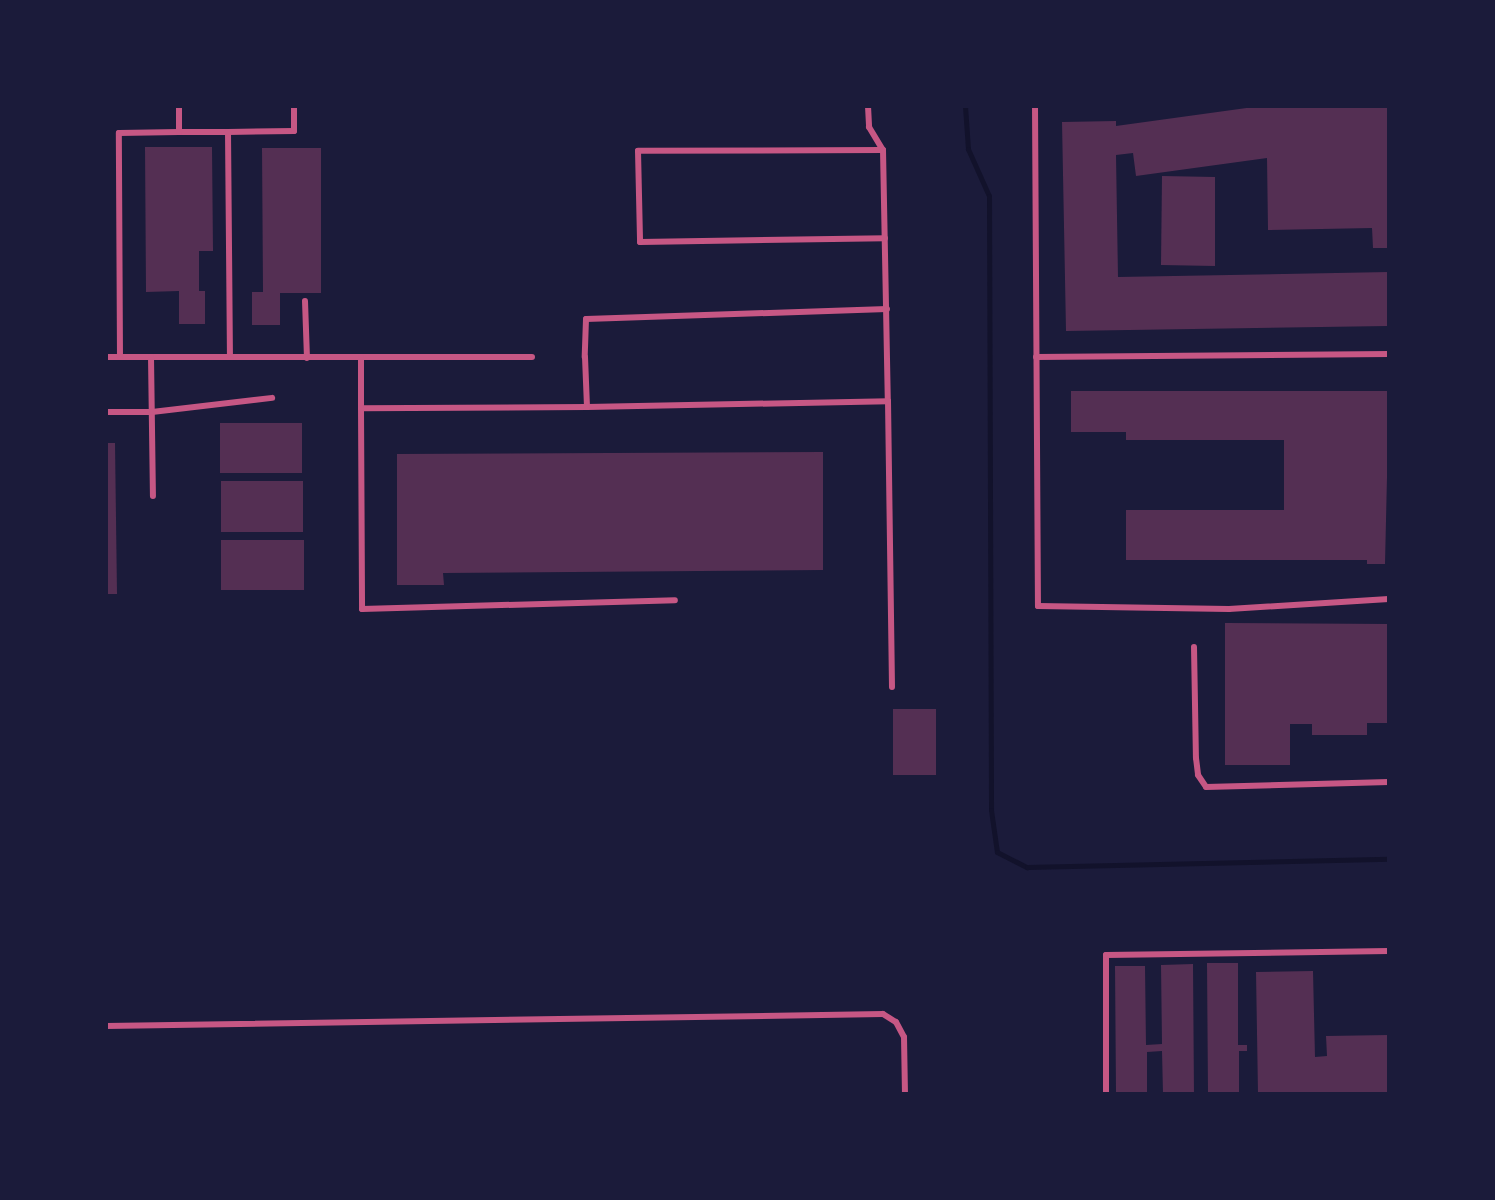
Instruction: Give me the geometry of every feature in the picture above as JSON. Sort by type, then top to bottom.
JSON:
[{"type":"lane","points":[[179,106],[179,132]]},
{"type":"lane","points":[[120,357],[119,133],[294,131],[294,106]]},
{"type":"lane","points":[[868,106],[869,127],[883,150],[892,687]]},
{"type":"lane","points":[[1035,106],[1038,606],[1229,609],[1389,599]]},
{"type":"lane","points":[[228,132],[230,357]]},
{"type":"lane","points":[[883,150],[638,151],[640,242],[885,238]]},
{"type":"lane","points":[[305,301],[307,358]]},
{"type":"lane","points":[[587,407],[586,319],[887,309]]},
{"type":"lane","points":[[1036,357],[1389,354]]},
{"type":"lane","points":[[106,357],[532,357]]},
{"type":"lane","points":[[151,357],[153,496]]},
{"type":"lane","points":[[361,358],[362,609],[675,600]]},
{"type":"lane","points":[[106,412],[152,412],[272,398]]},
{"type":"lane","points":[[361,408],[888,401]]},
{"type":"lane","points":[[1194,647],[1196,758],[1198,775],[1206,787],[1389,782]]},
{"type":"lane","points":[[1106,1094],[1106,955],[1389,951]]},
{"type":"lane","points":[[106,1026],[883,1014],[896,1022],[904,1037],[905,1094]]},
{"type":"building","points":[[1261,106],[1389,106],[1389,248],[1373,248],[1372,228],[1268,230],[1267,158],[1136,176],[1133,153],[1116,155],[1118,277],[1389,272],[1388,326],[1066,331],[1062,122],[1116,121],[1116,126]]},
{"type":"building","points":[[145,147],[212,147],[213,251],[199,251],[199,291],[205,291],[205,324],[179,324],[179,291],[146,292]]},
{"type":"building","points":[[262,148],[321,148],[321,293],[280,293],[280,325],[252,325],[252,292],[263,292]]},
{"type":"building","points":[[1162,176],[1215,177],[1215,266],[1161,265]]},
{"type":"building","points":[[1071,391],[1389,391],[1385,564],[1367,564],[1367,560],[1126,560],[1126,510],[1284,510],[1284,440],[1126,440],[1126,432],[1071,432]]},
{"type":"building","points":[[220,423],[302,423],[302,473],[220,473]]},
{"type":"building","points":[[106,443],[115,443],[117,594],[106,594]]},
{"type":"building","points":[[823,452],[823,570],[443,573],[444,585],[397,585],[397,454]]},
{"type":"building","points":[[221,481],[303,481],[303,532],[221,532]]},
{"type":"building","points":[[221,540],[304,540],[304,590],[221,590]]},
{"type":"building","points":[[1225,623],[1389,624],[1389,723],[1367,723],[1367,735],[1312,735],[1312,724],[1290,724],[1290,765],[1225,765]]},
{"type":"building","points":[[893,709],[936,709],[936,775],[893,775]]},
{"type":"building","points":[[1207,963],[1238,963],[1238,1045],[1247,1045],[1247,1051],[1239,1051],[1239,1094],[1208,1094]]},
{"type":"building","points":[[1193,964],[1194,1094],[1163,1094],[1162,1051],[1147,1052],[1147,1094],[1116,1094],[1115,966],[1145,966],[1146,1045],[1162,1044],[1161,965]]},
{"type":"building","points":[[1313,971],[1315,1057],[1327,1056],[1326,1036],[1389,1035],[1389,1094],[1258,1094],[1256,972]]},
{"type":"waterway","points":[[965,106],[968,149],[989,196],[991,810],[997,852],[1027,867],[1389,859]]}]
